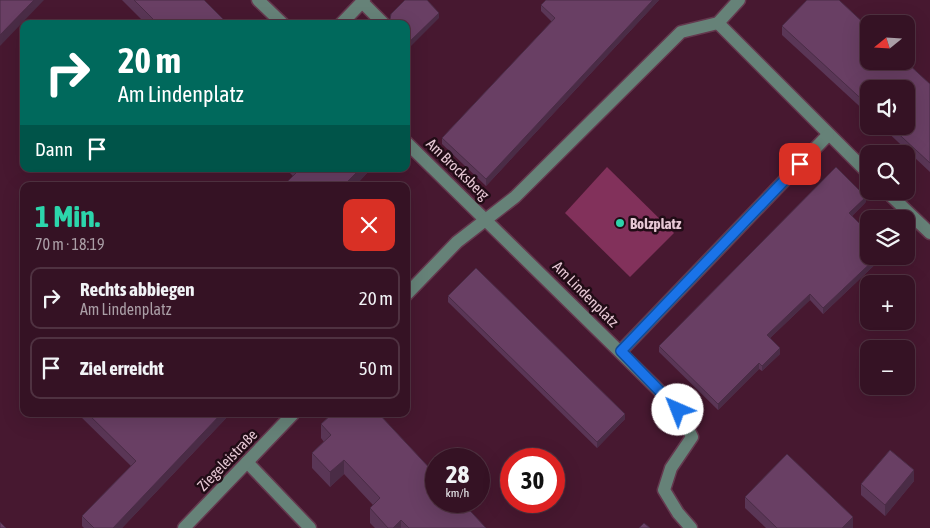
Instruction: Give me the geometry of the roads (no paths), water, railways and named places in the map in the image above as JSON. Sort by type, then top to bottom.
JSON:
[{"type":"street","points":[[258,0],[279,20]]},
{"type":"street","points":[[410,291],[457,242],[515,197],[681,32],[718,24],[739,0]]},
{"type":"street","points":[[345,20],[363,1],[380,20]]},
{"type":"street","points":[[718,24],[860,165]]},
{"type":"street","name":"Am Lindenplatz","points":[[487,219],[621,351],[828,135]]},
{"type":"street","name":"Am Brocksberg","points":[[410,146],[487,219]]},
{"type":"street","points":[[895,200],[930,233]]},
{"type":"street","points":[[621,351],[678,410],[692,437],[672,468],[664,490],[678,513],[691,528]]},
{"type":"street","name":"Ziegeleistraße","points":[[184,528],[290,417]]},
{"type":"street","points":[[248,462],[310,528]]},
{"type":"place","name":"Bolzplatz","points":[[620,223]]}]
